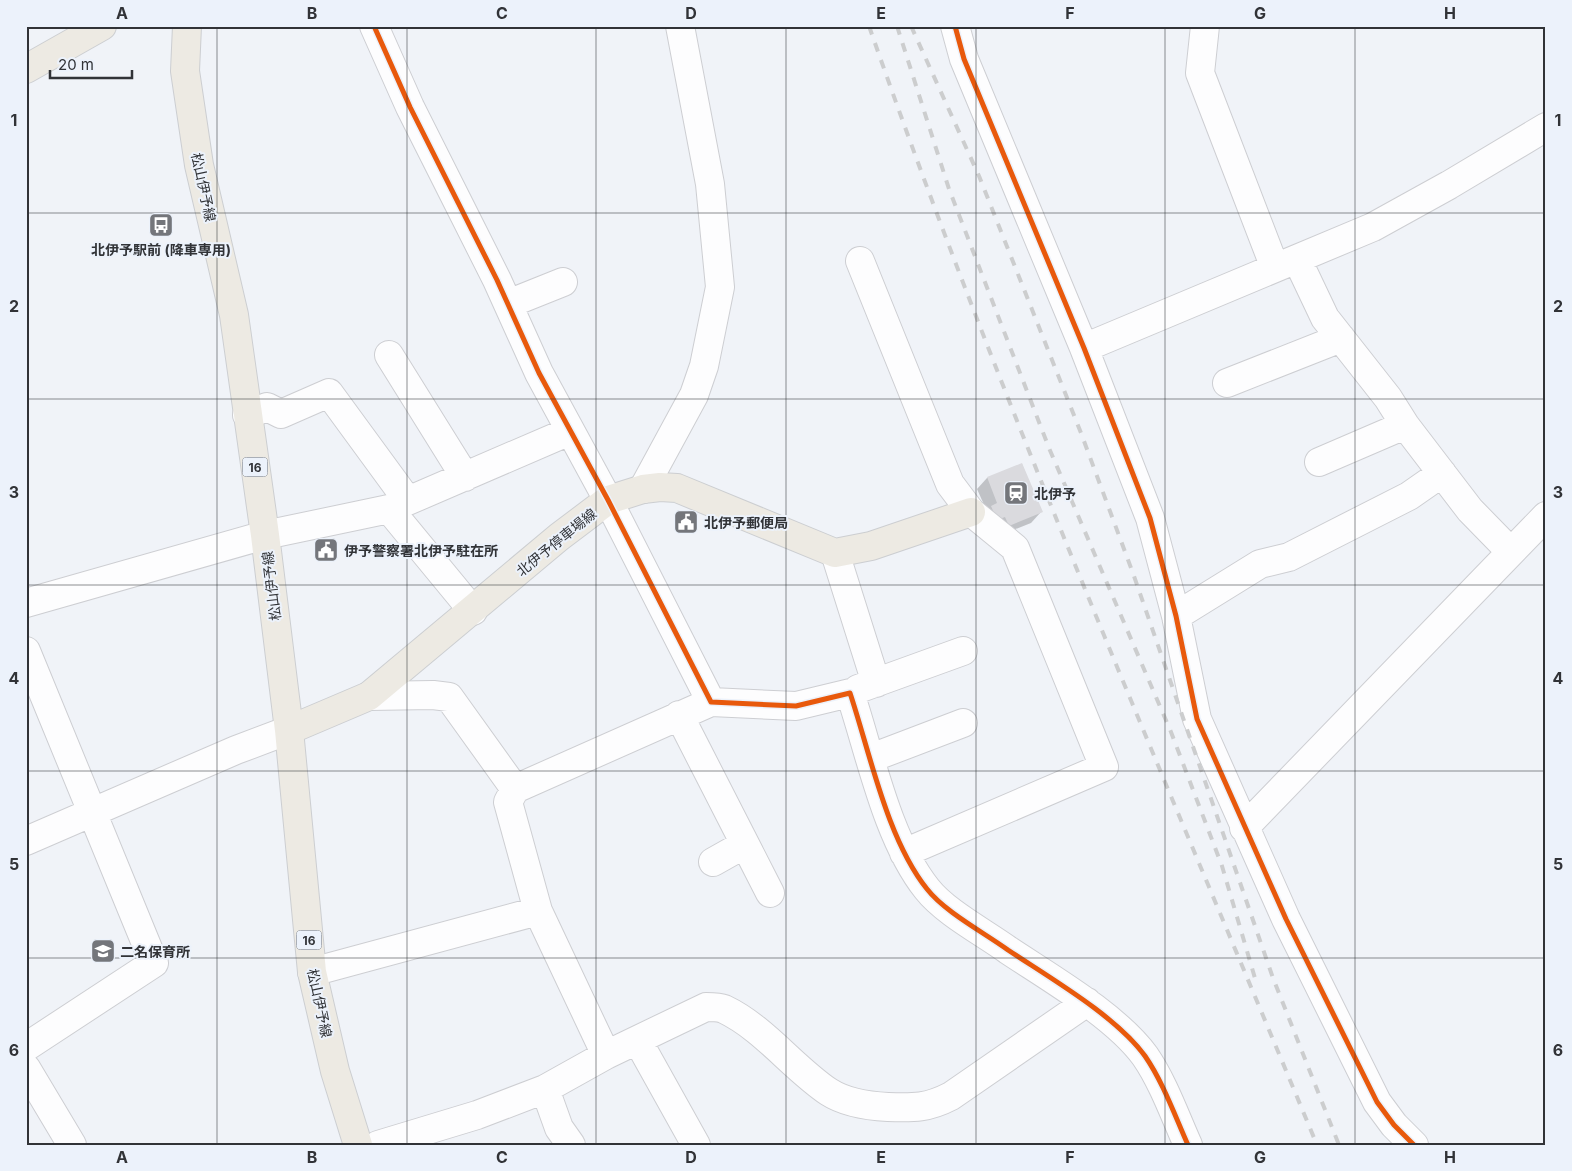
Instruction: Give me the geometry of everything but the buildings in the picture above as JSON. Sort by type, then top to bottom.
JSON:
[{"type":"main road","name":"松山伊予線","points":[[188,26],[185,72],[197,156],[234,315],[265,535],[289,730],[312,972],[335,1071],[358,1145]]},
{"type":"main road","points":[[26,69],[91,29]]},
{"type":"main road","name":"北伊予停車場線","points":[[289,730],[369,696],[473,611],[559,537],[608,500],[643,489],[676,488],[835,553]]},
{"type":"main road","points":[[835,553],[871,546],[970,512]]},
{"type":"street","points":[[374,26],[410,107],[508,304],[540,373],[608,500],[711,702]]},
{"type":"street","points":[[643,489],[694,395],[704,366],[720,287],[710,184],[680,26]]},
{"type":"street","points":[[955,26],[964,58],[1084,348],[1150,518],[1176,616],[1197,719],[1286,919],[1377,1102],[1394,1125],[1414,1145]]},
{"type":"street","points":[[1205,26],[1200,73],[1286,263],[1324,318],[1388,398],[1405,425],[1470,510],[1511,552]]},
{"type":"street","points":[[1084,348],[1373,227],[1449,186],[1546,127]]},
{"type":"street","points":[[860,260],[950,484],[970,512],[1015,548],[1104,767],[904,853]]},
{"type":"street","points":[[508,304],[563,282]]},
{"type":"street","points":[[1227,383],[1341,338]]},
{"type":"street","points":[[389,355],[465,477]]},
{"type":"street","points":[[247,415],[266,407],[281,414],[329,393],[399,505],[473,611]]},
{"type":"street","points":[[1319,462],[1405,425]]},
{"type":"street","points":[[26,604],[265,535],[399,505],[570,431]]},
{"type":"street","points":[[1176,616],[1260,564],[1289,557],[1408,496],[1442,473]]},
{"type":"street","points":[[1244,828],[1546,516]]},
{"type":"street","points":[[835,553],[876,683]]},
{"type":"street","points":[[26,651],[154,963],[26,1047]]},
{"type":"street","points":[[606,1055],[538,911],[508,802],[515,789],[711,702],[796,706],[850,693],[963,651]]},
{"type":"street","points":[[850,693],[883,799],[904,853],[909,865],[928,891],[944,905],[1087,1002],[1128,1037],[1145,1056],[1188,1145]]},
{"type":"street","points":[[369,696],[432,694],[448,697],[515,789]]},
{"type":"street","points":[[679,716],[770,893]]},
{"type":"street","points":[[871,758],[964,723]]},
{"type":"street","points":[[26,841],[289,730]]},
{"type":"street","points":[[713,862],[745,844]]},
{"type":"street","points":[[312,972],[538,911]]},
{"type":"street","points":[[378,1145],[477,1115],[545,1089],[606,1055],[706,1007],[722,1008],[741,1019],[830,1093],[853,1102],[879,1107],[910,1108],[932,1106],[951,1096],[1087,1002]]},
{"type":"street","points":[[638,1041],[696,1145]]},
{"type":"street","points":[[26,1068],[72,1145]]},
{"type":"street","points":[[545,1089],[558,1128],[571,1145]]},
{"type":"railway","points":[[869,26],[920,168],[1028,449],[1142,728],[1317,1145]]},
{"type":"railway","points":[[897,26],[949,189],[1049,448],[1171,732],[1222,866],[1257,985]]},
{"type":"railway","points":[[911,26],[979,176],[1081,433],[1134,576],[1273,978],[1339,1145]]},
{"type":"cycle path","points":[[374,26],[410,107],[497,280],[539,373],[608,500],[711,702],[796,706],[850,693],[890,821],[913,869],[927,889],[954,914],[1081,998],[1133,1041],[1145,1056],[1157,1077],[1188,1145]]},
{"type":"cycle path","points":[[955,26],[964,59],[1084,348],[1150,518],[1176,616],[1197,719],[1286,919],[1377,1102],[1394,1125],[1414,1145]]},
{"type":"place","name":"北伊予駅前 (降車専用)","points":[[161,225]]},
{"type":"place","name":"北伊予","points":[[1016,493]]},
{"type":"place","name":"北伊予郵便局","points":[[686,522]]},
{"type":"place","name":"伊予警察署北伊予駐在所","points":[[326,550]]},
{"type":"place","name":"二名保育所","points":[[103,951]]}]
